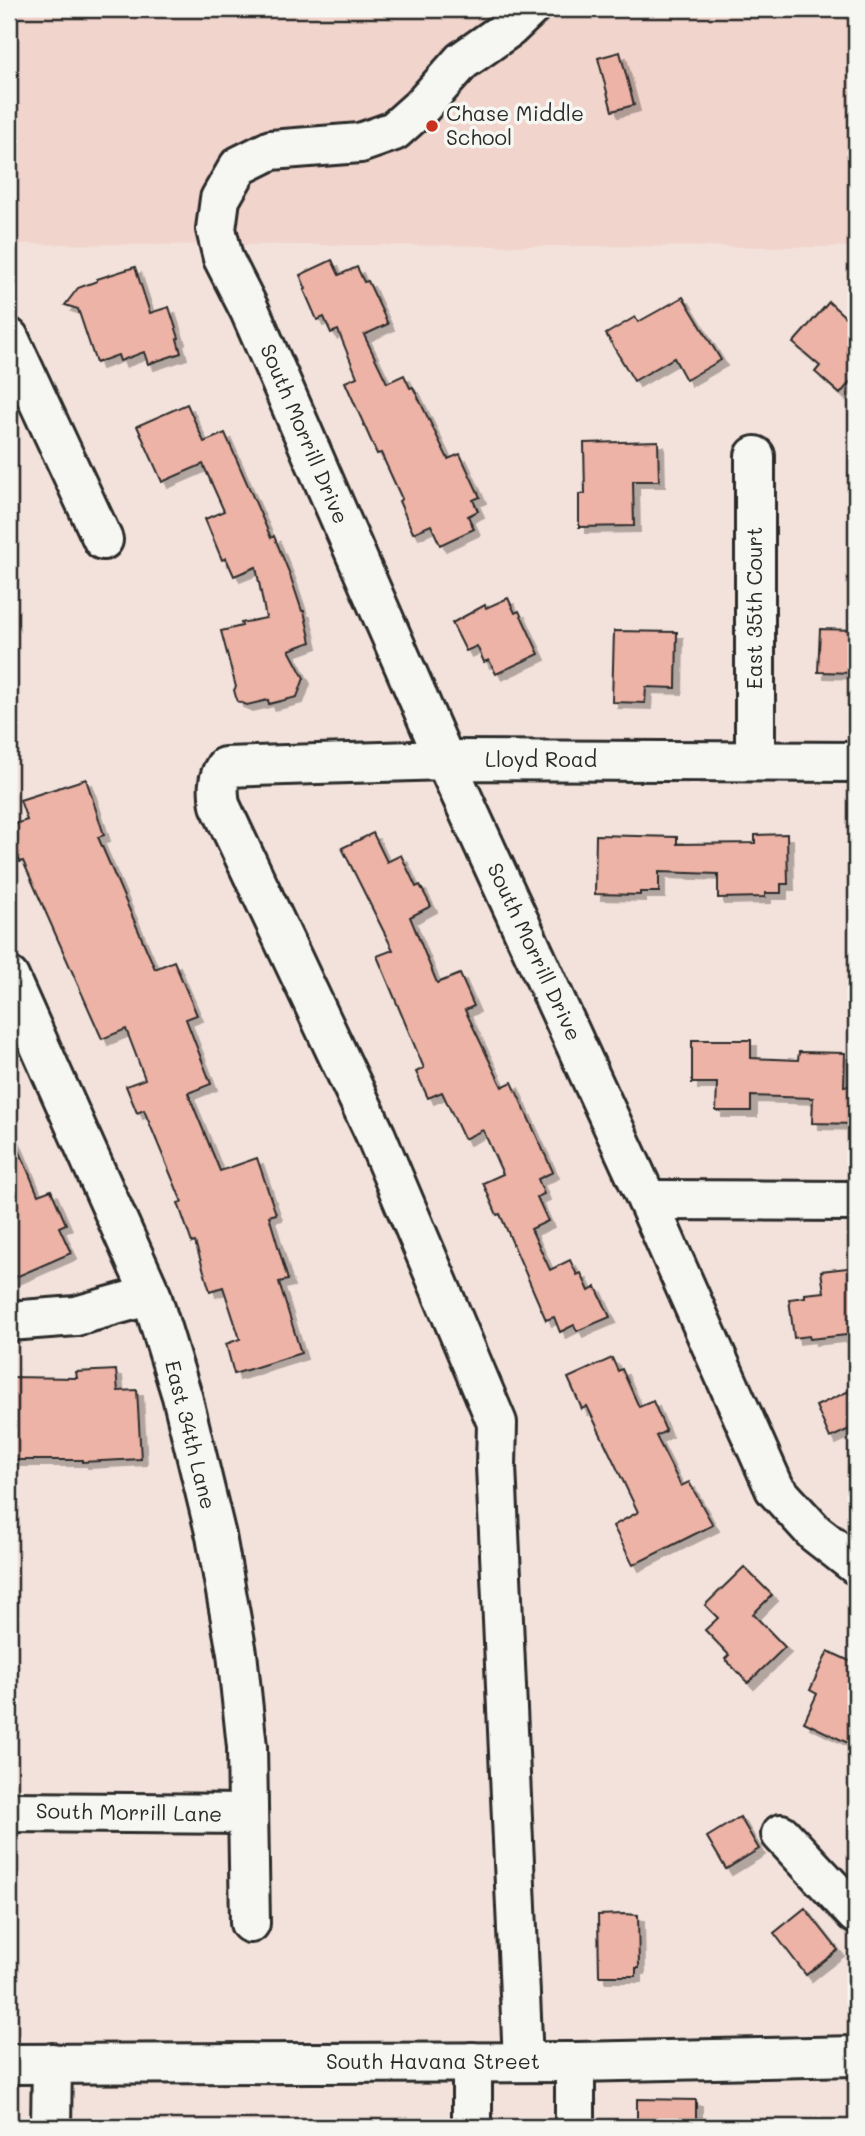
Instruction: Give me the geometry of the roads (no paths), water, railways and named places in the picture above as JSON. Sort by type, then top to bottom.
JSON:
[{"type":"street","name":"South Morrill Drive","points":[[529,9],[509,28],[462,61],[422,106],[394,131],[360,144],[271,150],[240,166],[220,199],[216,229],[223,258],[250,311],[445,760],[647,1200],[775,1489],[815,1533],[856,1564]]},
{"type":"street","points":[[9,338],[103,541]]},
{"type":"street","name":"East 35th Court","points":[[755,456],[755,760]]},
{"type":"street","name":"Lloyd Road","points":[[523,2062],[497,1479],[497,1423],[376,1136],[220,805],[220,775],[225,767],[445,760],[856,762]]},
{"type":"street","name":"East 34th Lane","points":[[9,977],[151,1295],[182,1395],[223,1575],[237,1653],[247,1747],[250,1923]]},
{"type":"street","points":[[647,1200],[856,1201]]},
{"type":"street","points":[[9,1321],[76,1316],[151,1295]]},
{"type":"street","name":"South Morrill Lane","points":[[9,1812],[248,1814]]},
{"type":"street","points":[[781,1834],[856,1914]]},
{"type":"street","name":"South Havana Street","points":[[9,2064],[575,2063],[856,2056]]},
{"type":"street","points":[[51,2127],[52,2063]]},
{"type":"street","points":[[472,2063],[472,2127]]},
{"type":"street","points":[[575,2063],[575,2127]]},
{"type":"place","name":"Chase Middle School","points":[[432,126]]}]
